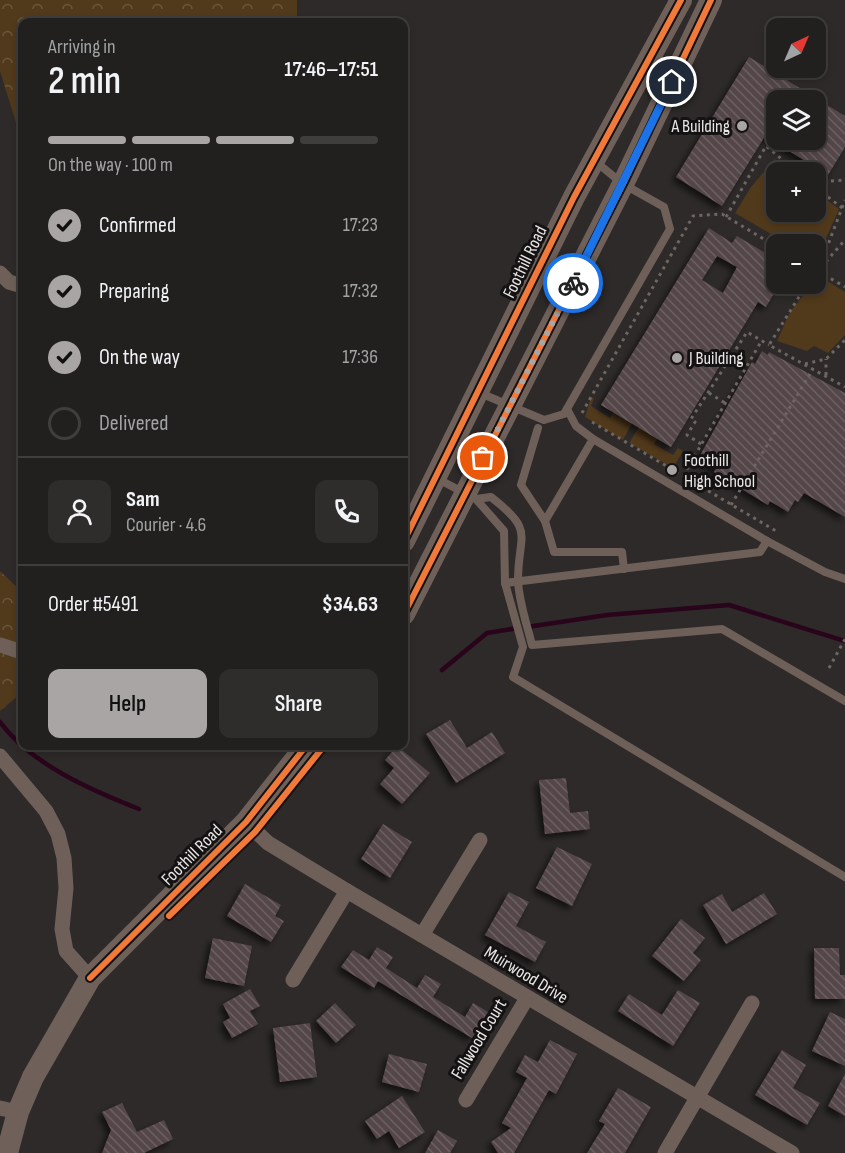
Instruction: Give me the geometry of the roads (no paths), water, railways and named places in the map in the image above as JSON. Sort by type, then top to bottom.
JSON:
[{"type":"main road","name":"Foothill Road","points":[[408,533],[593,159],[681,0]]},
{"type":"main road","points":[[408,607],[471,496],[510,406],[623,184],[711,0]]},
{"type":"main road","name":"Foothill Road","points":[[9,1110],[33,1077],[90,978],[250,827],[303,750]]},
{"type":"main road","name":"Foothill Road","points":[[8,1153],[9,1110],[80,1011],[320,750]]},
{"type":"street","points":[[0,273],[9,282],[18,285]]},
{"type":"street","points":[[0,645],[18,651]]},
{"type":"street","points":[[0,756],[46,811],[58,834],[64,858],[66,888],[62,929],[66,951],[90,978]]},
{"type":"street","name":"Muirwood Drive","points":[[250,827],[347,891],[792,1153]]},
{"type":"street","points":[[422,935],[480,840]]},
{"type":"street","points":[[293,980],[347,891]]},
{"type":"street","name":"Fallwood Court","points":[[466,1101],[526,998]]},
{"type":"street","points":[[664,1153],[752,1003]]},
{"type":"lane","points":[[479,392],[544,420],[564,414],[670,229],[664,207],[623,184],[593,159]]},
{"type":"lane","points":[[567,409],[576,426],[593,439],[767,541],[825,572],[845,579]]},
{"type":"lane","points":[[538,428],[521,485],[545,521],[554,552],[622,552],[624,569]]},
{"type":"lane","points":[[545,521],[593,439]]},
{"type":"lane","points":[[436,478],[471,496],[504,531],[505,583],[523,647],[513,677],[845,877]]},
{"type":"lane","points":[[471,496],[491,497],[513,514],[520,524],[523,537],[518,583],[532,645],[722,629],[845,701]]},
{"type":"lane","points":[[505,583],[760,552],[767,541]]},
{"type":"waterway","points":[[527,627],[607,615],[729,605],[845,641]]},
{"type":"waterway","points":[[442,670],[487,633],[518,628]]},
{"type":"waterway","points":[[0,722],[18,742]]},
{"type":"waterway","points":[[27,750],[82,784],[139,809]]},
{"type":"place","name":"A Building","points":[[742,126]]},
{"type":"place","name":"J Building","points":[[677,358]]},
{"type":"place","name":"Foothill High School","points":[[672,470]]}]
